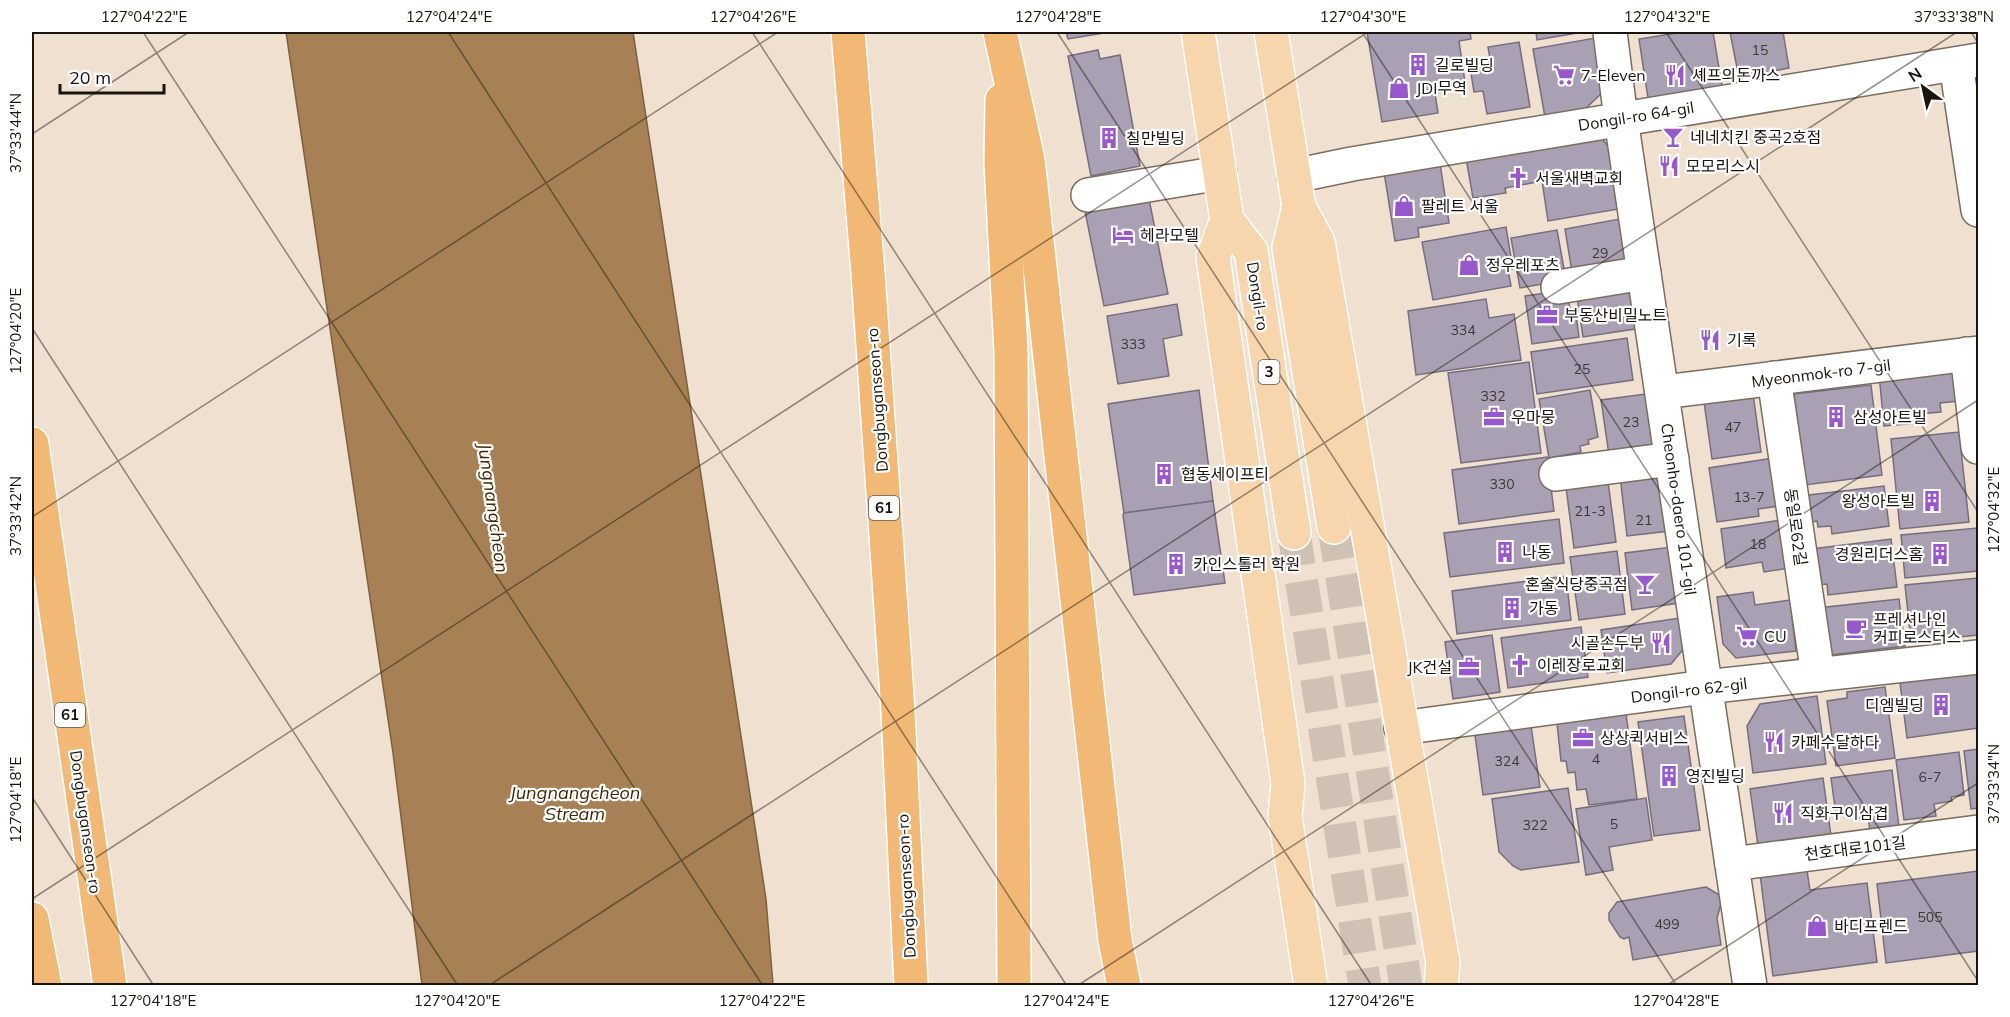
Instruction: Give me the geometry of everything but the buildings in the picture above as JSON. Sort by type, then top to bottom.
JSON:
[{"type":"highway","name":"Dongbuganseon-ro","points":[[848,32],[868,273],[898,711],[911,986]]},
{"type":"highway","points":[[1002,41],[1001,163],[1012,398],[1014,986]]},
{"type":"highway","points":[[1002,41],[1029,160],[1115,940],[1125,986]]},
{"type":"highway","name":"Dongbuganseon-ro","points":[[32,444],[110,986]]},
{"type":"highway","points":[[32,919],[45,986]]},
{"type":"main road","name":"Dongil-ro","points":[[1198,32],[1227,219],[1251,251],[1293,533]]},
{"type":"main road","points":[[1271,32],[1299,207],[1318,242],[1446,978]]},
{"type":"main road","points":[[1299,207],[1289,248],[1334,526]]},
{"type":"main road","points":[[1227,219],[1213,257],[1288,784],[1285,816],[1311,986]]},
{"type":"street","name":"Cheonho-daero 101-gil","points":[[1610,32],[1620,119],[1663,392],[1750,986]]},
{"type":"street","points":[[1967,62],[1978,210]]},
{"type":"street","name":"Dongil-ro 64-gil","points":[[1294,176],[1352,164],[1967,62]]},
{"type":"street","points":[[1088,195],[1220,173]]},
{"type":"street","points":[[1558,287],[1644,273]]},
{"type":"street","points":[[1973,354],[1978,447]]},
{"type":"street","name":"Myeonmok-ro 7-gil","points":[[1663,392],[1973,354]]},
{"type":"street","name":"동일로62길","points":[[1774,378],[1818,675]]},
{"type":"street","points":[[1557,474],[1672,459]]},
{"type":"street","name":"Dongil-ro 62-gil","points":[[1401,728],[1705,687],[1978,657]]},
{"type":"street","name":"천호대로101길","points":[[1732,864],[1978,832]]},
{"type":"water","name":"Jungnangcheon Stream","points":[[286,32],[633,32],[766,899],[773,985],[422,985],[393,753]]},
{"type":"tunnel","points":[[1334,527],[1406,986]]},
{"type":"tunnel","points":[[1294,533],[1365,986]]},
{"type":"place","name":"길로빌딩","points":[[1418,65]]},
{"type":"place","name":"7-Eleven","points":[[1564,75]]},
{"type":"place","name":"셰프의돈까스","points":[[1675,75]]},
{"type":"place","name":"JDI무역","points":[[1399,88]]},
{"type":"place","name":"네네치킨 중곡2호점","points":[[1673,137]]},
{"type":"place","name":"칠만빌딩","points":[[1109,138]]},
{"type":"place","name":"모모리스시","points":[[1669,166]]},
{"type":"place","name":"서울새벽교회","points":[[1518,178]]},
{"type":"place","name":"팔레트 서울","points":[[1404,206]]},
{"type":"place","name":"헤라모텔","points":[[1123,235]]},
{"type":"place","name":"정우레포츠","points":[[1469,265]]},
{"type":"place","name":"부동산비밀노트","points":[[1547,315]]},
{"type":"place","name":"기록","points":[[1710,340]]},
{"type":"place","name":"우마뭉","points":[[1494,417]]},
{"type":"place","name":"삼성아트빌","points":[[1836,417]]},
{"type":"place","name":"협동세이프티","points":[[1164,474]]},
{"type":"place","name":"왕성아트빌","points":[[1932,501]]},
{"type":"place","name":"나동","points":[[1505,552]]},
{"type":"place","name":"경원리더스홈","points":[[1940,554]]},
{"type":"place","name":"카인스톨러 학원","points":[[1176,564]]},
{"type":"place","name":"혼술식당중곡점","points":[[1645,584]]},
{"type":"place","name":"가동","points":[[1512,608]]},
{"type":"place","name":"프레셔나인 커피로스터스","points":[[1856,628]]},
{"type":"place","name":"CU","points":[[1747,636]]},
{"type":"place","name":"시골손두부","points":[[1661,643]]},
{"type":"place","name":"이레장로교회","points":[[1520,665]]},
{"type":"place","name":"JK건설","points":[[1469,667]]},
{"type":"place","name":"디엠빌딩","points":[[1941,705]]},
{"type":"place","name":"상상퀵서비스","points":[[1583,738]]},
{"type":"place","name":"카페수달하다","points":[[1774,742]]},
{"type":"place","name":"영진빌딩","points":[[1669,776]]},
{"type":"place","name":"직화구이삼겹","points":[[1783,813]]},
{"type":"place","name":"바디프렌드","points":[[1817,926]]},
{"type":"water label","name":"Jungnangcheon","points":[[493,508]]}]
